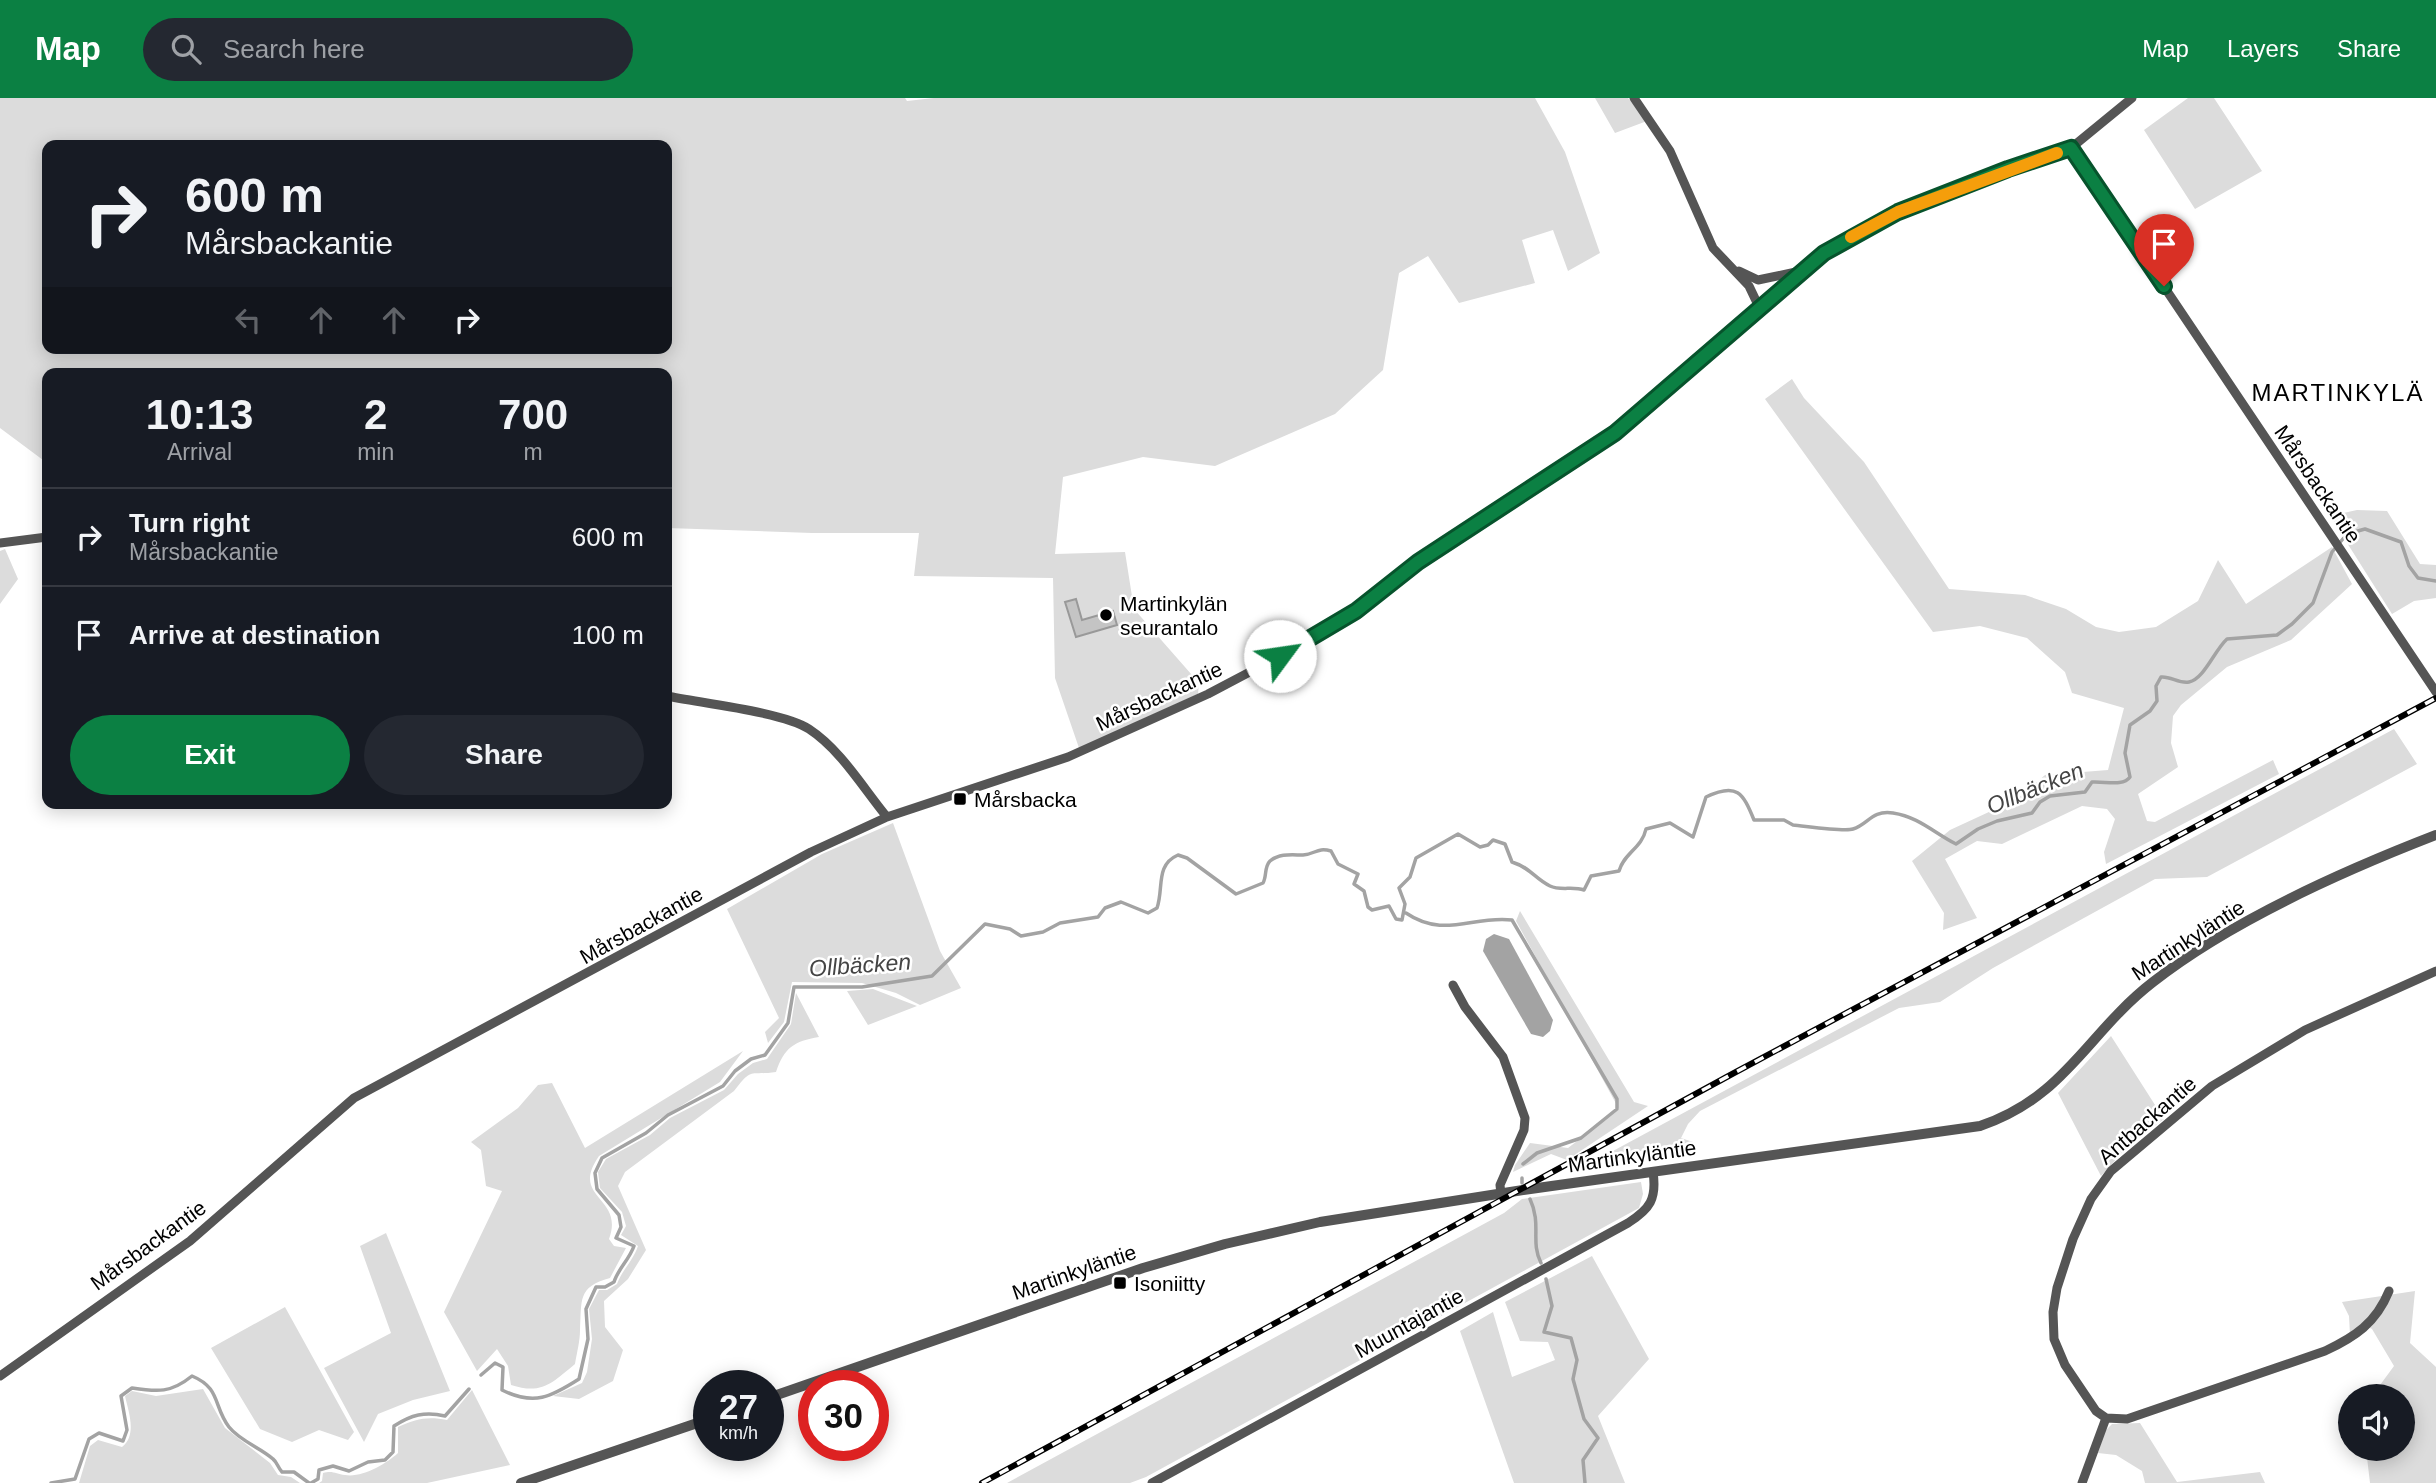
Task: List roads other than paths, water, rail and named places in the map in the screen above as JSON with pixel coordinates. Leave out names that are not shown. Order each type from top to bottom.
[{"type":"street","points":[[1634,98],[1670,150],[1713,248],[1749,286],[1759,307]]},
{"type":"street","points":[[2071,148],[2130,99]]},
{"type":"street","name":"Mårsbackantie","points":[[0,1376],[49,1338],[190,1241],[354,1098],[811,852],[887,817],[1068,757],[1208,694],[1280,656],[1356,611],[1418,562],[1615,433],[1801,270],[1848,239],[1898,212],[2008,169],[2071,148],[2436,692]]},
{"type":"street","points":[[1734,269],[1758,279],[1801,270]]},
{"type":"street","points":[[0,543],[42,538]]},
{"type":"street","points":[[672,697],[787,719],[806,727],[827,742],[887,817]]},
{"type":"street","name":"Martinkyläntie","points":[[784,1392],[1143,1268],[1225,1244],[1321,1222],[1653,1172],[1958,1131],[2007,1117],[2052,1087],[2129,1003],[2154,981],[2199,951],[2265,912],[2336,877],[2436,835]]},
{"type":"street","name":"Antbackantie","points":[[2106,1418],[2089,1401],[2065,1364],[2054,1339],[2053,1312],[2057,1288],[2073,1238],[2091,1199],[2111,1171],[2212,1086],[2305,1030],[2436,971]]},
{"type":"street","points":[[1453,985],[1465,1007],[1503,1057],[1525,1118],[1524,1130],[1508,1161],[1500,1185],[1501,1194]]},
{"type":"street","name":"Muuntajantie","points":[[1152,1483],[1170,1479],[1628,1223],[1651,1205],[1656,1187],[1653,1172]]},
{"type":"street","points":[[2082,1483],[2106,1418],[2127,1419],[2325,1351],[2350,1339],[2371,1323],[2389,1291]]},
{"type":"street","points":[[521,1483],[693,1424]]},
{"type":"waterway","name":"Ollbäcken","points":[[481,1375],[495,1363],[503,1367],[502,1390],[524,1398],[551,1395],[579,1379],[588,1339],[586,1309],[596,1287],[605,1287],[614,1282],[634,1246],[616,1238],[621,1227],[619,1215],[597,1189],[595,1173],[602,1158],[646,1133],[668,1115],[723,1086],[735,1071],[751,1059],[765,1055],[788,1023],[794,987],[862,987],[932,976],[985,924],[1010,929],[1021,936],[1043,932],[1060,923],[1098,917],[1105,908],[1121,902],[1148,913],[1157,908],[1166,865],[1178,855],[1187,858],[1236,894],[1263,883],[1267,866],[1274,858],[1331,851],[1338,864],[1358,874],[1354,884],[1364,891],[1368,907],[1372,910],[1389,906],[1396,919],[1402,920],[1405,904],[1399,888],[1410,877],[1416,858],[1458,834],[1480,847],[1493,840],[1505,844],[1512,862],[1524,867],[1550,886],[1584,890],[1591,876],[1619,871],[1641,841],[1646,829],[1670,823],[1693,837],[1706,797],[1725,790],[1738,793],[1742,797],[1754,820],[1784,820],[1793,825],[1848,830],[1858,827],[1875,815],[1893,813],[1919,822],[1956,844],[1978,829],[1997,821],[2032,813],[2040,802],[2050,796],[2085,792],[2092,782],[2118,783],[2127,780],[2130,777],[2125,753],[2130,725],[2150,711],[2157,701],[2156,686],[2161,677],[2182,682],[2194,680],[2227,639],[2277,635],[2292,624],[2313,603],[2332,552],[2347,534],[2365,529],[2401,542],[2409,566],[2418,578],[2436,581]]},
{"type":"waterway","points":[[1406,913],[1420,921],[1446,925],[1512,920],[1617,1099],[1617,1109],[1581,1138],[1537,1153],[1523,1164]]},
{"type":"waterway","points":[[1522,1178],[1522,1183]]},
{"type":"waterway","points":[[1530,1199],[1535,1217],[1536,1247],[1541,1263]]},
{"type":"waterway","points":[[1546,1279],[1552,1306],[1544,1332],[1571,1338],[1577,1360],[1573,1379],[1584,1419],[1598,1438],[1583,1460],[1585,1483]]},
{"type":"waterway","name":"Ollbäcken","points":[[51,1483],[75,1479],[89,1439],[99,1433],[123,1441],[127,1430],[121,1396],[132,1388],[171,1388],[192,1376],[208,1386],[224,1419],[234,1432],[273,1459],[282,1472],[294,1472],[309,1483]]},
{"type":"waterway","name":"Ollbäcken","points":[[311,1483],[318,1479],[319,1470],[333,1466],[349,1471],[368,1462],[385,1460],[393,1452],[394,1426],[418,1415],[445,1416],[469,1389]]},
{"type":"railway","points":[[982,1483],[1734,1073],[2436,698]]},
{"type":"place","name":"Martinkylän seurantalo","points":[[1106,615]]},
{"type":"place","name":"Mårsbacka","points":[[960,799]]},
{"type":"place","name":"Isoniitty","points":[[1120,1283]]},
{"type":"district","name":"MARTINKYLÄ","points":[[2338,392]]}]
